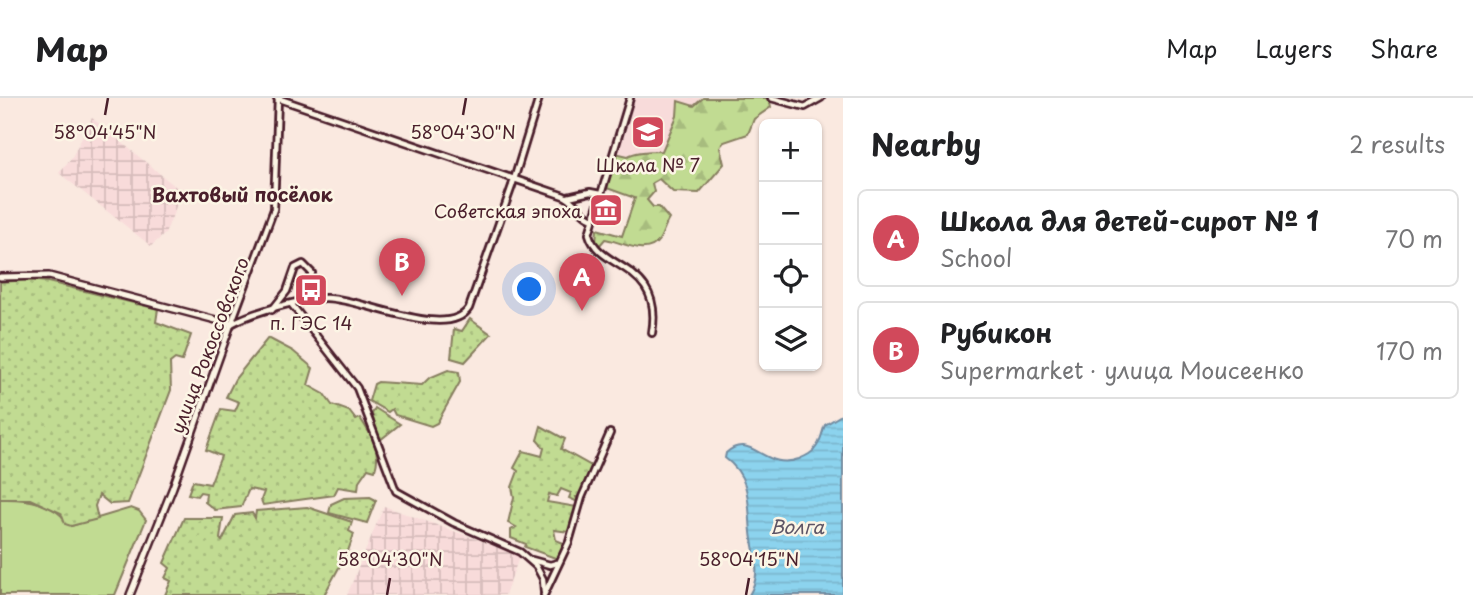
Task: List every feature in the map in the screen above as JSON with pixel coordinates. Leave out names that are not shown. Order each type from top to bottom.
[{"type":"street","points":[[277,98],[564,196],[593,219]]},
{"type":"street","name":"улица Рокоссовского","points":[[130,595],[173,487],[274,209],[277,98]]},
{"type":"street","points":[[0,277],[49,276],[231,324],[300,302],[336,298],[436,322],[457,320],[469,308],[538,98]]},
{"type":"street","points":[[630,98],[589,234],[592,246],[642,281],[655,317],[652,333]]},
{"type":"street","points":[[772,98],[802,107],[812,106],[821,98]]},
{"type":"street","points":[[564,196],[590,192],[600,194]]},
{"type":"street","points":[[578,208],[582,195]]},
{"type":"street","points":[[271,310],[287,292],[295,268],[303,264],[310,268],[312,276],[300,302]]},
{"type":"street","points":[[292,305],[357,388],[397,493],[530,559],[550,565],[558,562]]},
{"type":"street","points":[[544,593],[610,433]]},
{"type":"street","points":[[530,559],[541,574],[544,593]]},
{"type":"shaded area","name":"Школа № 7","points":[[634,98],[700,98],[660,171],[615,156]]},
{"type":"shaded area","points":[[92,118],[182,192],[165,234],[151,246],[59,173],[72,157]]},
{"type":"shaded area","points":[[384,506],[520,555],[505,595],[347,595]]},
{"type":"green space","points":[[703,98],[769,98],[771,107],[754,119],[748,134],[724,142],[720,147],[724,164],[699,193],[673,192],[659,179],[652,183],[654,192],[647,200],[653,207],[659,207],[669,219],[654,245],[641,248],[605,239],[600,245],[596,243],[597,229],[622,236],[635,198],[607,188],[615,153],[628,156],[640,152],[662,151],[677,116],[678,101],[694,106]]},
{"type":"green space","points":[[0,282],[48,282],[158,309],[156,322],[191,335],[182,361],[175,359],[170,363],[171,390],[128,503],[110,504],[99,495],[95,506],[98,519],[71,526],[65,524],[61,513],[30,499],[0,499]]},
{"type":"green space","points":[[470,319],[491,334],[465,362],[451,358],[454,329],[462,331]]},
{"type":"green space","points":[[268,338],[293,351],[313,368],[308,385],[324,394],[332,405],[349,411],[356,420],[360,418],[376,449],[375,470],[368,468],[359,481],[358,490],[338,487],[334,495],[263,505],[261,500],[264,492],[249,489],[241,507],[215,510],[205,502],[206,493],[200,492],[197,496],[188,494],[193,481],[210,484],[221,456],[206,450],[221,409],[235,411],[239,402],[226,397],[235,379]]},
{"type":"green space","points":[[448,370],[459,372],[460,382],[437,423],[431,426],[395,415],[392,409],[388,412],[369,401],[374,384],[378,382],[422,385],[429,378]]},
{"type":"green space","points":[[375,408],[400,424],[379,441],[372,414]]},
{"type":"green space","points":[[541,426],[565,439],[561,449],[593,467],[580,497],[576,497],[578,502],[569,498],[571,493],[561,489],[557,496],[549,494],[547,502],[577,507],[569,532],[554,530],[556,540],[566,544],[558,559],[525,547],[526,544],[511,538],[511,530],[516,527],[508,523],[514,497],[512,487],[518,471],[514,468],[523,451],[542,456],[544,448],[537,440]]},
{"type":"green space","points":[[370,497],[376,500],[367,523],[329,513],[331,504],[344,498]]},
{"type":"green space","points":[[0,499],[39,503],[56,512],[71,526],[131,508],[139,511],[146,520],[115,595],[0,595]]},
{"type":"green space","points":[[307,507],[352,522],[349,531],[354,534],[348,551],[324,595],[165,595],[171,581],[165,578],[170,568],[164,563],[184,518],[223,518],[222,541],[235,515],[252,513],[255,518],[256,511]]},
{"type":"water","name":"Волга","points":[[843,414],[843,595],[749,595],[756,579],[756,564],[747,491],[740,474],[725,458],[726,453],[735,447],[743,446],[776,460],[787,462],[799,459],[815,448],[825,425]]},
{"type":"place","name":"Школа № 7","points":[[648,132]]},
{"type":"place","name":"Советская эпоха","points":[[606,210]]},
{"type":"place","name":"п. ГЭС 14","points":[[311,290]]},
{"type":"place","name":"Рубикон","points":[[402,296]]},
{"type":"place","name":"Школа для детей-сирот № 1","points":[[582,311]]},
{"type":"district","name":"Вахтовый посёлок","points":[[242,194]]}]
